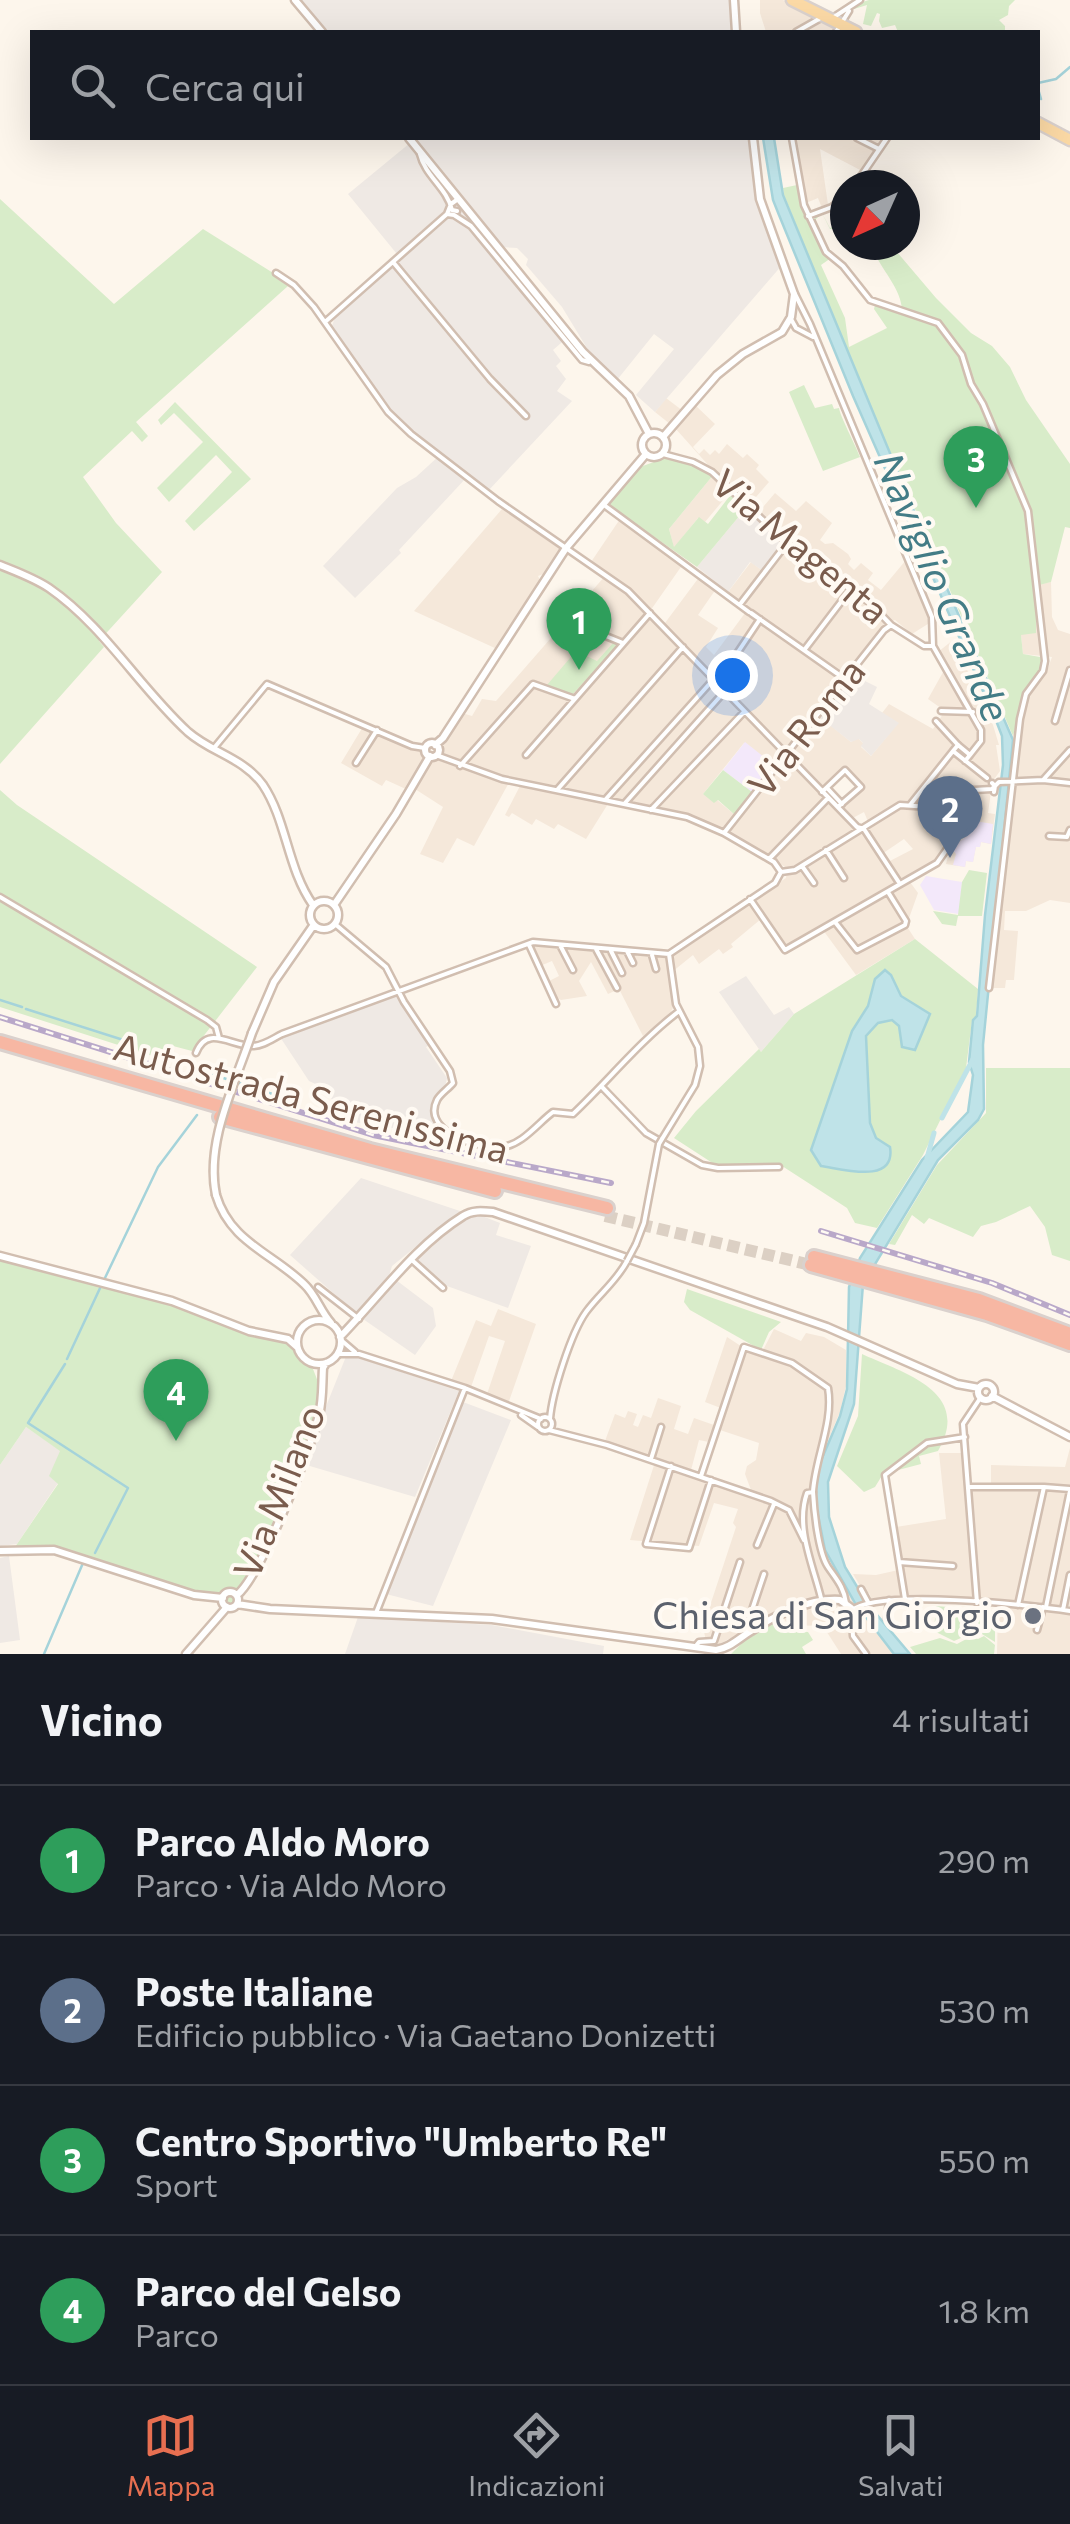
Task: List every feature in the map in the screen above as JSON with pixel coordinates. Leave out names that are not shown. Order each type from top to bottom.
[{"type":"highway","name":"Autostrada Serenissima","points":[[0,1046],[270,1132],[606,1212]]},
{"type":"highway","points":[[812,1261],[979,1300],[1070,1334]]},
{"type":"highway","points":[[886,1279],[1070,1344]]},
{"type":"main road","points":[[792,0],[842,25]]},
{"type":"main road","points":[[1040,125],[1070,140]]},
{"type":"street","points":[[295,0],[320,30]]},
{"type":"street","points":[[734,0],[736,30]]},
{"type":"street","points":[[806,30],[824,17],[840,15],[863,0]]},
{"type":"street","points":[[842,25],[853,6]]},
{"type":"street","points":[[842,25],[853,6]]},
{"type":"street","points":[[412,140],[471,226],[582,360],[591,361]]},
{"type":"street","points":[[752,140],[760,199],[794,294],[932,617],[933,646],[982,734],[965,762]]},
{"type":"street","points":[[792,140],[808,216],[826,252],[843,266],[870,300],[944,328],[959,349],[1028,511],[1045,661],[1024,700],[997,898],[990,988]]},
{"type":"street","points":[[861,140],[879,149]]},
{"type":"street","points":[[865,170],[886,140]]},
{"type":"street","points":[[420,150],[422,164],[452,210],[458,207]]},
{"type":"street","points":[[450,204],[458,207],[591,361],[629,396],[649,434]]},
{"type":"street","points":[[447,214],[450,204]]},
{"type":"street","points":[[324,322],[458,207]]},
{"type":"street","points":[[808,216],[830,208]]},
{"type":"street","points":[[393,262],[490,379],[526,416]]},
{"type":"street","points":[[276,273],[294,285],[388,412],[410,434],[614,580],[650,613],[785,755],[840,806],[900,884]]},
{"type":"street","points":[[782,332],[791,318],[794,294]]},
{"type":"street","points":[[791,318],[802,317],[810,324]]},
{"type":"street","points":[[791,318],[816,341]]},
{"type":"street","points":[[663,437],[728,365],[782,332],[801,330]]},
{"type":"street","points":[[649,434],[663,437]]},
{"type":"street","points":[[649,434],[642,443],[652,458],[667,448],[663,437]]},
{"type":"street","points":[[334,905],[396,814],[430,753],[429,744],[436,745],[443,738],[566,548],[646,454]]},
{"type":"street","name":"Via Magenta","points":[[663,454],[712,472],[786,543],[883,614],[892,625],[924,646],[933,646]]},
{"type":"street","points":[[603,504],[845,679]]},
{"type":"street","points":[[739,605],[786,543]]},
{"type":"street","points":[[0,565],[60,596],[178,722],[198,740],[247,768],[265,788],[296,878],[313,905]]},
{"type":"street","points":[[805,649],[850,590]]},
{"type":"street","points":[[526,755],[650,613]]},
{"type":"street","points":[[606,800],[716,681],[760,620]]},
{"type":"street","points":[[579,642],[598,622]]},
{"type":"street","name":"Via Roma","points":[[724,833],[887,626],[892,625]]},
{"type":"street","points":[[591,630],[624,644]]},
{"type":"street","points":[[557,790],[683,647]]},
{"type":"street","points":[[1054,721],[1070,670]]},
{"type":"street","points":[[214,748],[267,684],[460,766],[502,779],[688,817],[769,859],[782,872]]},
{"type":"street","points":[[460,766],[532,684],[575,699]]},
{"type":"street","points":[[625,804],[725,691]]},
{"type":"street","points":[[1061,698],[1070,700]]},
{"type":"street","points":[[941,711],[973,712]]},
{"type":"street","points":[[651,810],[744,712]]},
{"type":"street","points":[[936,722],[970,755]]},
{"type":"street","points":[[356,764],[377,730]]},
{"type":"street","points":[[910,805],[958,744]]},
{"type":"street","points":[[1043,780],[1070,750]]},
{"type":"street","points":[[953,751],[994,785]]},
{"type":"street","points":[[824,790],[845,770],[862,786],[840,806]]},
{"type":"street","points":[[196,1052],[203,1040],[220,1038],[254,1046],[266,1043],[531,943],[669,954],[775,883],[782,872],[802,866],[900,805],[936,805],[974,790],[1012,782],[1070,783]]},
{"type":"street","points":[[824,790],[840,806]]},
{"type":"street","points":[[769,859],[828,798]]},
{"type":"street","points":[[750,899],[784,950],[938,862],[954,839],[936,805]]},
{"type":"street","points":[[1049,836],[1067,837],[1070,830]]},
{"type":"street","points":[[826,850],[844,878]]},
{"type":"street","points":[[802,866],[814,884]]},
{"type":"street","points":[[835,922],[857,950],[905,925],[888,892]]},
{"type":"street","points":[[0,896],[207,1020],[216,1027],[220,1038]]},
{"type":"street","points":[[326,901],[334,905],[338,912],[335,924],[322,930],[313,926],[309,913],[313,905],[326,901]]},
{"type":"street","points":[[335,924],[386,967],[452,1076],[453,1083],[437,1100],[435,1108],[444,1130],[452,1137],[504,1147],[553,1112],[573,1114],[644,1038],[678,1012]]},
{"type":"street","points":[[313,926],[274,982],[252,1033],[214,1151],[212,1172],[224,1217],[243,1240],[310,1289],[340,1339],[359,1354]]},
{"type":"street","points":[[531,943],[556,1004]]},
{"type":"street","points":[[560,945],[573,970]]},
{"type":"street","points":[[596,948],[617,988]]},
{"type":"street","points":[[610,949],[622,973]]},
{"type":"street","points":[[627,951],[633,963]]},
{"type":"street","points":[[652,953],[656,970]]},
{"type":"street","points":[[539,1427],[548,1422],[578,1325],[616,1280],[636,1244],[648,1208],[660,1141],[695,1085],[700,1066],[695,1038],[678,1012],[669,954]]},
{"type":"street","points":[[602,1087],[646,1133],[702,1166],[779,1167]]},
{"type":"street","points":[[338,1354],[340,1339],[412,1260],[463,1216],[479,1210],[843,1334],[980,1393],[987,1400],[992,1396]]},
{"type":"street","points":[[0,1256],[172,1301],[249,1330],[288,1339],[305,1359],[326,1363],[338,1354],[359,1354],[465,1388],[578,1436],[790,1510],[807,1544]]},
{"type":"street","points":[[412,1260],[443,1288]]},
{"type":"street","points":[[318,1287],[358,1319]]},
{"type":"street","points":[[272,1334],[301,1329],[310,1322],[316,1312],[314,1298]]},
{"type":"street","points":[[310,1322],[352,1326]]},
{"type":"street","points":[[298,1347],[301,1329]]},
{"type":"street","points":[[701,1476],[744,1348],[792,1363],[828,1388],[826,1430],[815,1467],[813,1492],[828,1568],[844,1590],[851,1606],[853,1636],[866,1654]]},
{"type":"street","name":"Via Milano","points":[[305,1359],[317,1372],[322,1388]]},
{"type":"street","name":"Via Milano","points":[[237,1600],[258,1568],[319,1416],[326,1363]]},
{"type":"street","points":[[977,1604],[964,1419],[985,1384],[991,1386],[992,1396]]},
{"type":"street","points":[[376,1612],[465,1388]]},
{"type":"street","points":[[992,1396],[1070,1437]]},
{"type":"street","points":[[513,1410],[539,1427]]},
{"type":"street","points":[[539,1427],[548,1422]]},
{"type":"street","points":[[651,1459],[662,1427]]},
{"type":"street","points":[[905,1599],[885,1475],[927,1443],[964,1434]]},
{"type":"street","points":[[672,1466],[646,1544],[689,1548],[711,1480]]},
{"type":"street","points":[[969,1487],[1070,1490],[1037,1630]]},
{"type":"street","points":[[1018,1605],[1044,1487]]},
{"type":"street","points":[[813,1492],[807,1494],[803,1508],[807,1544],[822,1601]]},
{"type":"street","points":[[757,1545],[774,1504]]},
{"type":"street","points":[[0,1551],[31,1548],[66,1552],[205,1598],[225,1603],[237,1600]]},
{"type":"street","points":[[695,1647],[699,1642],[714,1642],[740,1562]]},
{"type":"street","points":[[899,1562],[953,1566]]},
{"type":"street","points":[[744,1636],[764,1574]]},
{"type":"street","points":[[1063,1610],[1070,1575]]},
{"type":"street","points":[[861,1589],[867,1602],[879,1610]]},
{"type":"street","points":[[186,1654],[214,1622],[227,1592],[258,1609],[492,1619],[726,1651],[780,1615],[822,1601],[840,1600],[851,1606],[905,1599],[1070,1611]]},
{"type":"street","points":[[205,1598],[216,1607],[214,1622]]},
{"type":"street","points":[[887,1619],[889,1600]]},
{"type":"shaded area","points":[[300,0],[732,0],[733,30],[325,30]]},
{"type":"shaded area","points":[[760,0],[783,0],[844,30],[765,30]]},
{"type":"shaded area","points":[[414,140],[751,140],[759,201],[783,264],[655,412],[636,395],[674,349],[654,334],[617,380],[593,358],[562,307],[526,265],[528,259],[517,248],[501,247]]},
{"type":"shaded area","points":[[795,140],[883,140],[863,170],[820,149],[828,205],[822,208],[818,198],[806,203]]},
{"type":"shaded area","points":[[410,143],[568,337],[553,350],[561,361],[556,366],[566,379],[557,391],[572,401],[488,491],[467,477],[399,550],[401,553],[355,598],[323,566],[397,488],[440,455],[393,415],[331,328],[335,318],[401,259],[348,194]]},
{"type":"shaded area","points":[[666,398],[687,414],[695,405],[715,424],[693,447],[699,454],[704,449],[710,455],[715,450],[719,454],[727,444],[759,465],[756,469],[769,482],[750,504],[758,513],[775,493],[796,511],[806,501],[832,523],[820,540],[833,543],[848,554],[848,564],[854,570],[861,563],[873,573],[868,580],[881,590],[906,560],[931,622],[912,634],[895,620],[888,623],[774,765],[744,743],[703,794],[735,815],[724,831],[694,815],[611,799],[586,839],[558,824],[554,829],[536,819],[532,825],[512,813],[509,817],[505,815],[522,782],[511,779],[474,846],[457,838],[443,863],[420,854],[443,807],[415,789],[408,790],[386,780],[382,786],[341,763],[364,725],[422,751],[430,762],[442,755],[442,743],[462,713],[472,716],[482,699],[496,701],[605,576],[591,562],[620,519],[683,564],[648,614],[662,627],[700,576],[716,589],[698,615],[718,628],[706,647],[714,655],[748,609],[728,592],[751,562],[763,571],[785,541],[655,412]]},
{"type":"shaded area","points":[[714,474],[730,492],[705,522],[698,518],[674,548],[669,529]]},
{"type":"shaded area","points":[[746,508],[783,544],[763,571],[750,562],[728,592],[697,567]]},
{"type":"shaded area","points":[[502,509],[560,549],[546,573],[538,576],[541,582],[497,649],[414,611]]},
{"type":"shaded area","points":[[1051,582],[1052,617],[1058,630],[1070,634],[1070,903],[1050,900],[1026,911],[1005,911],[1004,930],[1018,931],[1014,980],[1006,980],[1005,988],[991,988],[1014,809],[1020,725],[1029,692],[1046,674],[1052,657],[1023,654],[1021,635],[1042,619],[1039,584]]},
{"type":"shaded area","points":[[953,640],[999,745],[1000,771],[988,788],[988,813],[995,814],[991,844],[981,842],[980,847],[976,846],[973,862],[966,861],[965,867],[946,864],[951,846],[958,839],[964,840],[953,835],[936,860],[900,881],[888,862],[913,849],[904,839],[882,854],[865,827],[869,824],[864,812],[851,819],[840,807],[863,788],[845,768],[823,789],[788,754],[819,716],[851,742],[858,738],[871,756],[898,723],[882,713],[889,704],[933,729],[945,711],[928,699],[947,665],[938,652]]},
{"type":"shaded area","points":[[861,679],[877,687],[869,704],[899,723],[871,756],[859,739],[851,742],[819,717],[844,685],[854,691]]},
{"type":"shaded area","points":[[745,742],[774,765],[752,792],[723,770]]},
{"type":"shaded area","points":[[786,759],[862,831],[900,887],[910,882],[918,893],[908,921],[904,922],[915,939],[856,975],[820,926],[782,949],[761,919],[731,944],[733,947],[723,954],[719,949],[699,964],[693,955],[672,972],[671,958],[667,956],[673,1008],[668,1017],[643,1036],[619,989],[608,994],[591,962],[579,981],[587,996],[561,1000],[555,997],[547,982],[559,976],[552,961],[540,966],[532,944],[671,955],[786,878],[787,868],[728,833]]},
{"type":"shaded area","points":[[969,820],[993,824],[991,844],[981,842],[973,862],[966,861],[965,867],[953,865],[956,854],[951,848],[967,836]]},
{"type":"shaded area","points":[[926,876],[962,882],[959,914],[934,910],[920,885]]},
{"type":"shaded area","points":[[746,976],[774,1015],[789,1007],[794,1014],[761,1052],[719,992]]},
{"type":"shaded area","points":[[397,995],[447,1078],[445,1087],[432,1100],[442,1134],[427,1138],[412,1131],[347,1121],[324,1088],[309,1081],[281,1036]]},
{"type":"shaded area","points":[[361,1178],[460,1211],[392,1266],[389,1276],[357,1314],[290,1255]]},
{"type":"shaded area","points":[[472,1212],[500,1223],[496,1235],[531,1246],[508,1308],[447,1286],[417,1260]]},
{"type":"shaded area","points":[[396,1280],[433,1308],[436,1326],[415,1355],[363,1319]]},
{"type":"shaded area","points":[[498,1309],[536,1324],[508,1404],[487,1394],[505,1341],[489,1336],[471,1387],[451,1381],[476,1320],[491,1326]]},
{"type":"shaded area","points":[[774,1329],[801,1341],[806,1333],[824,1337],[846,1350],[846,1386],[840,1412],[817,1467],[815,1506],[829,1561],[894,1654],[841,1654],[823,1626],[788,1625],[775,1614],[716,1646],[706,1641],[703,1627],[736,1527],[733,1523],[738,1509],[714,1503],[699,1546],[630,1540],[656,1459],[605,1441],[615,1414],[625,1418],[628,1411],[637,1414],[633,1425],[638,1427],[643,1415],[651,1418],[658,1398],[681,1406],[674,1429],[688,1434],[694,1418],[714,1425],[709,1442],[699,1440],[690,1474],[746,1495],[751,1490],[745,1474],[747,1466],[756,1460],[759,1443],[720,1430],[726,1410],[705,1402],[727,1337],[761,1354]]},
{"type":"shaded area","points":[[347,1354],[459,1391],[415,1497],[303,1464]]},
{"type":"shaded area","points":[[463,1402],[511,1420],[433,1606],[386,1594]]},
{"type":"shaded area","points":[[26,1427],[61,1451],[58,1483],[17,1544],[0,1546],[0,1465]]},
{"type":"shaded area","points":[[1070,1448],[1070,1654],[997,1654],[998,1605],[872,1600],[869,1593],[865,1594],[853,1574],[876,1575],[903,1569],[896,1527],[946,1519],[939,1453],[966,1453],[969,1486],[991,1485],[991,1465],[1065,1467]]},
{"type":"shaded area","points":[[9,1556],[20,1640],[0,1643],[0,1558]]},
{"type":"shaded area","points":[[358,1617],[492,1625],[604,1646],[603,1654],[345,1654]]},
{"type":"green space","points":[[1015,0],[1008,15],[999,20],[1005,30],[897,30],[895,25],[882,28],[877,13],[871,26],[863,24],[867,5],[854,9],[859,3]]},
{"type":"green space","points":[[797,185],[809,222],[822,213],[813,222],[830,259],[821,265],[845,318],[849,347],[887,328],[875,305],[833,260],[870,298],[902,310],[898,293],[878,260],[904,260],[936,298],[971,333],[992,346],[1010,367],[1026,400],[1070,464],[1070,528],[1065,527],[1051,582],[1039,585],[1042,620],[1036,621],[1036,633],[1021,635],[1023,654],[1043,661],[1026,691],[1013,736],[860,382],[783,188]]},
{"type":"green space","points":[[0,199],[114,304],[203,229],[288,286],[136,422],[148,436],[142,442],[132,431],[83,477],[116,523],[162,572],[99,641],[104,647],[0,764]]},
{"type":"green space","points":[[804,385],[815,408],[832,404],[834,409],[839,408],[860,457],[823,471],[789,392]]},
{"type":"green space","points":[[175,402],[251,479],[194,531],[185,521],[232,472],[216,455],[169,502],[157,488],[203,442],[174,413],[161,425],[158,420]]},
{"type":"green space","points":[[665,458],[684,461],[714,474],[669,529],[674,547],[699,517],[708,524],[732,493],[746,508],[697,567],[609,505],[640,467]]},
{"type":"green space","points":[[614,642],[619,644],[572,695],[547,685],[576,651],[597,661]]},
{"type":"green space","points":[[723,770],[752,792],[735,815],[718,800],[714,803],[703,794]]},
{"type":"green space","points":[[0,790],[257,967],[192,1051],[173,1046],[168,1061],[0,1007]]},
{"type":"green space","points":[[969,870],[987,873],[982,916],[958,916],[956,926],[942,924],[933,911],[958,915],[962,882]]},
{"type":"green space","points":[[915,939],[978,989],[976,1016],[966,1068],[923,1155],[877,1228],[855,1223],[847,1208],[779,1164],[714,1164],[674,1138],[794,1014]]},
{"type":"green space","points":[[986,1068],[1070,1068],[1070,1261],[1052,1255],[1045,1227],[1030,1206],[981,1226],[973,1237],[929,1218],[924,1224],[912,1215],[895,1245],[889,1244],[937,1165],[986,1113]]},
{"type":"green space","points":[[0,1258],[185,1308],[247,1334],[288,1342],[313,1369],[320,1387],[312,1430],[238,1607],[64,1550],[15,1547],[58,1484],[49,1476],[60,1451],[26,1427],[0,1465]]},
{"type":"green space","points":[[687,1289],[781,1322],[769,1332],[761,1350],[690,1310],[684,1302]]},
{"type":"green space","points":[[862,1354],[928,1387],[947,1413],[938,1451],[919,1456],[921,1464],[883,1474],[875,1487],[864,1492],[837,1466],[858,1416]]},
{"type":"green space","points":[[936,1606],[995,1611],[995,1642],[977,1631],[954,1641],[934,1631]]},
{"type":"green space","points":[[776,1622],[782,1631],[808,1632],[813,1640],[802,1647],[806,1654],[731,1654],[744,1641]]},
{"type":"green space","points":[[972,1636],[984,1636],[995,1645],[994,1654],[916,1654],[910,1647],[940,1638],[957,1644]]},
{"type":"water","points":[[763,140],[774,140],[783,195],[1013,740],[983,1045],[984,1109],[938,1160],[863,1284],[854,1404],[828,1482],[829,1517],[845,1567],[867,1603],[910,1654],[894,1654],[855,1603],[825,1550],[814,1495],[817,1470],[847,1389],[849,1287],[860,1258],[922,1160],[968,1112],[973,1020],[977,1016],[1003,765],[1002,736],[853,396],[773,200]]},
{"type":"water","points":[[885,970],[901,996],[930,1014],[915,1050],[902,1047],[899,1026],[892,1020],[878,1023],[866,1036],[870,1123],[876,1138],[890,1147],[890,1159],[877,1171],[821,1166],[811,1150],[852,1031],[868,1006],[875,979]]},
{"type":"waterway","points":[[1040,83],[1056,79],[1070,67]]},
{"type":"waterway","points":[[0,1000],[22,1007]]},
{"type":"waterway","points":[[26,1009],[136,1044]]},
{"type":"waterway","name":"Naviglio Grande","points":[[942,1118],[973,1059]]},
{"type":"waterway","points":[[211,1074],[285,1098]]},
{"type":"waterway","points":[[104,1280],[158,1167],[197,1115]]},
{"type":"waterway","name":"Naviglio Grande","points":[[927,1158],[934,1133]]},
{"type":"waterway","points":[[67,1359],[101,1286]]},
{"type":"waterway","points":[[65,1364],[28,1423],[128,1488],[95,1553]]},
{"type":"waterway","points":[[44,1654],[83,1563]]},
{"type":"tunnel","points":[[605,1216],[811,1265]]},
{"type":"railway","points":[[0,1017],[373,1135],[611,1183]]},
{"type":"railway","points":[[821,1231],[992,1283],[1070,1315]]},
{"type":"place","name":"Centro Sportivo \"Umberto Re\"","points":[[976,508]]},
{"type":"place","name":"Parco Aldo Moro","points":[[579,670]]},
{"type":"place","name":"Poste Italiane","points":[[950,858]]},
{"type":"place","name":"Parco del Gelso","points":[[176,1441]]},
{"type":"place","name":"Chiesa di San Giorgio","points":[[1033,1616]]}]
